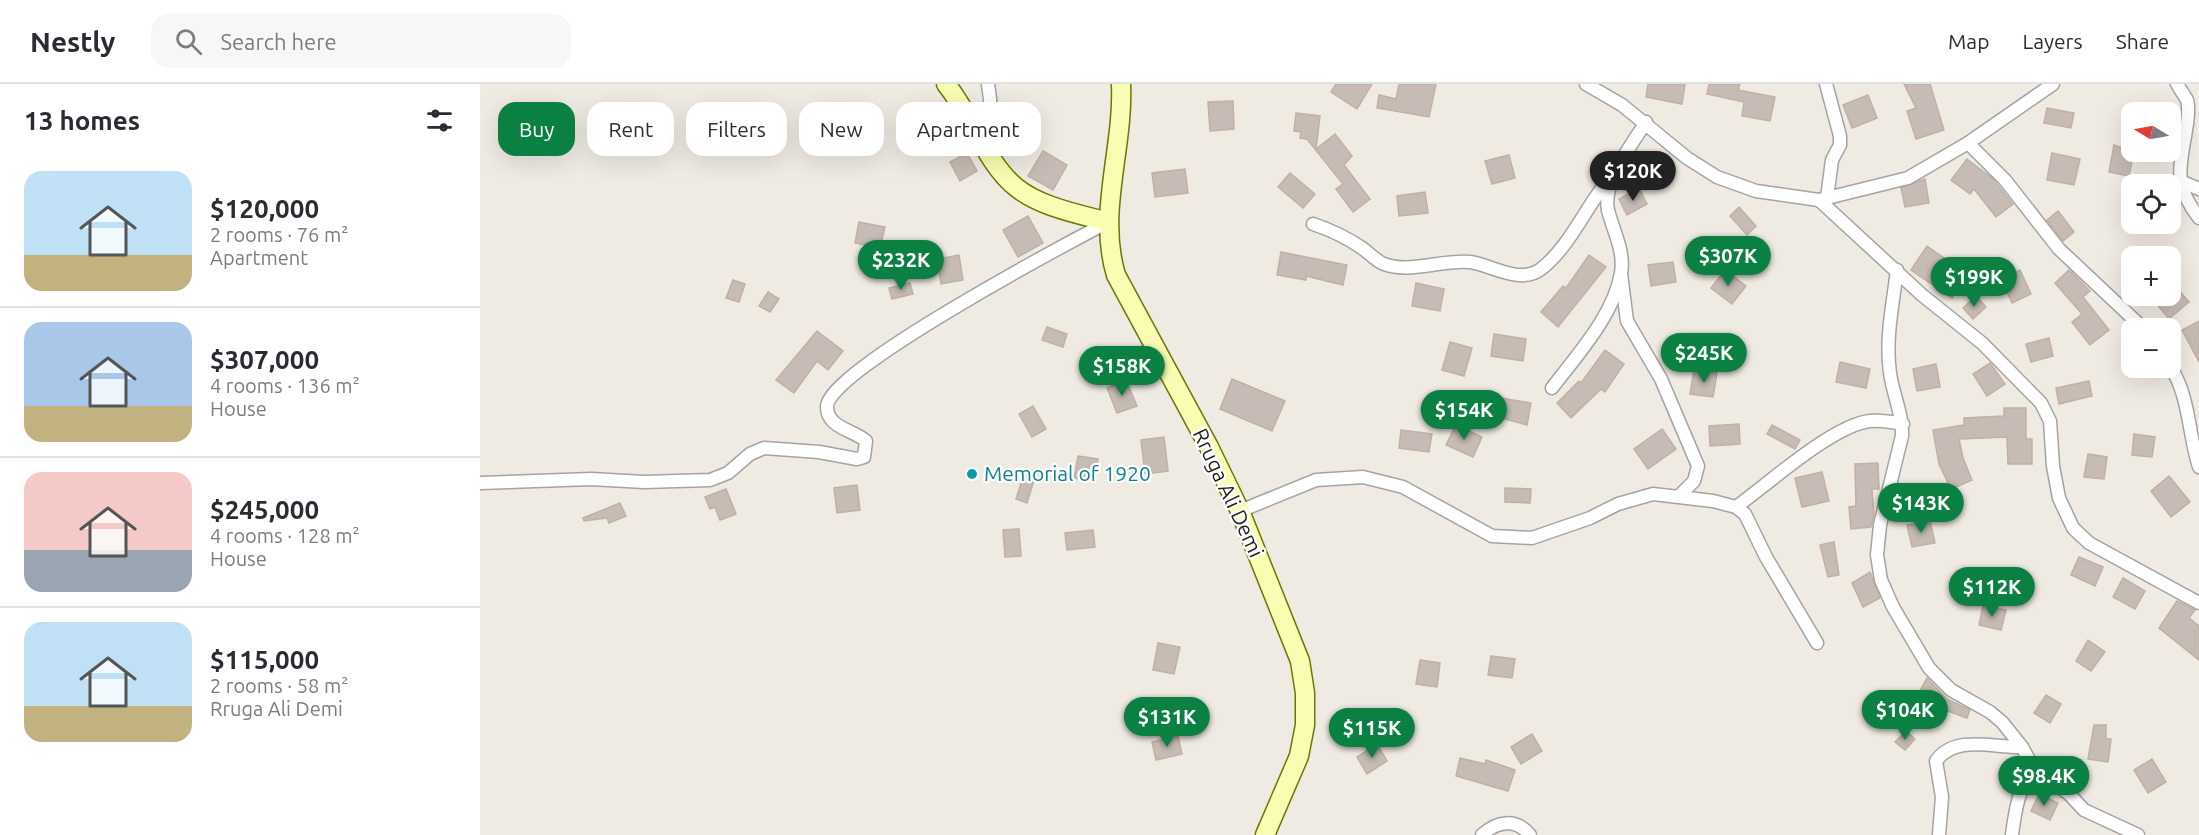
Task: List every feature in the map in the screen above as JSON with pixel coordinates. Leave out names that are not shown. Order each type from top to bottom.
[{"type":"main road","points":[[946,84],[958,102]]},
{"type":"main road","name":"Rruga Ali Demi","points":[[1121,84],[1120,125],[1108,222],[1111,258],[1116,275],[1209,447],[1240,511],[1300,661],[1305,693],[1305,725],[1299,756],[1265,835]]},
{"type":"main road","points":[[992,156],[1018,189],[1057,206],[1108,222]]},
{"type":"street","points":[[988,84],[990,102]]},
{"type":"street","points":[[1586,84],[1646,122],[1687,158],[1717,177],[1756,191],[1823,199],[1908,178],[1968,143],[2049,86]]},
{"type":"street","points":[[2177,84],[2187,102],[2188,117],[2179,164],[2180,174]]},
{"type":"street","points":[[1823,199],[1832,160],[1840,145],[1829,85]]},
{"type":"street","points":[[1313,224],[1333,230],[1382,263],[1394,267],[1472,262],[1513,274],[1528,274],[1540,270],[1553,257],[1601,187],[1616,171],[1646,122]]},
{"type":"street","points":[[1968,143],[2005,180],[2059,249],[2133,318]]},
{"type":"street","points":[[1616,171],[1608,208],[1616,233],[1627,321],[1662,379],[1698,466],[1694,481],[1680,495]]},
{"type":"street","points":[[2181,181],[2199,189]]},
{"type":"street","points":[[2181,184],[2186,201],[2199,218]]},
{"type":"street","points":[[1823,199],[1922,295],[1982,343],[2041,403],[2050,421],[2053,466],[2059,498],[2073,528],[2090,543],[2199,603]]},
{"type":"street","points":[[480,483],[591,479],[700,481],[728,473],[750,454],[764,448],[819,452],[857,459],[864,457],[867,452],[866,441],[836,424],[828,414],[829,396],[839,386],[902,340],[959,305],[1108,222]]},
{"type":"street","points":[[1897,270],[1891,312],[1889,363],[1903,424],[1880,525],[1877,555],[1881,580],[1893,608],[1929,668],[1951,690],[1990,712],[2022,747],[2033,767],[2069,794],[2084,810],[2138,835]]},
{"type":"street","points":[[1552,388],[1605,312],[1621,272]]},
{"type":"street","points":[[2176,378],[2186,398],[2193,447],[2199,467]]},
{"type":"street","points":[[1736,507],[1821,444],[1852,426],[1869,421],[1903,424]]},
{"type":"street","points":[[1240,511],[1316,480],[1363,477],[1403,487],[1492,536],[1532,537],[1590,518],[1635,498],[1653,494],[1680,495],[1736,507],[1745,514],[1766,557],[1817,643]]},
{"type":"street","points":[[1939,835],[1942,797],[1936,760],[1943,750],[1956,745],[1973,744],[2022,747]]},
{"type":"street","points":[[2012,835],[2020,791],[2033,767]]},
{"type":"street","points":[[1482,835],[1499,824],[1509,822],[1519,824],[1530,835]]},
{"type":"building","points":[[1336,84],[1372,84],[1357,109],[1331,92]]},
{"type":"building","points":[[1399,84],[1436,84],[1429,117],[1377,108],[1379,95],[1396,99]]},
{"type":"building","points":[[1648,84],[1685,84],[1682,104],[1646,97]]},
{"type":"building","points":[[1709,84],[1740,84],[1738,90],[1775,97],[1770,121],[1742,116],[1744,102],[1707,94]]},
{"type":"building","points":[[1904,84],[1930,84],[1944,130],[1916,139],[1907,111],[1916,108]]},
{"type":"building","points":[[1868,95],[1877,118],[1852,128],[1843,105]]},
{"type":"building","points":[[1233,101],[1234,129],[1210,131],[1208,102]]},
{"type":"building","points":[[2047,108],[2074,113],[2071,128],[2044,123]]},
{"type":"building","points":[[1296,113],[1320,116],[1316,149],[1335,134],[1352,156],[1344,165],[1370,199],[1353,212],[1336,189],[1343,184],[1307,139],[1300,138],[1301,132],[1294,131]]},
{"type":"building","points":[[2114,145],[2121,147],[2121,162],[2132,162],[2129,174],[2109,172]]},
{"type":"building","points":[[1043,151],[1067,165],[1053,190],[1028,176]]},
{"type":"building","points":[[2052,153],[2080,159],[2074,185],[2047,180]]},
{"type":"building","points":[[1509,155],[1515,178],[1492,184],[1485,161]]},
{"type":"building","points":[[961,156],[969,156],[977,171],[960,181],[950,162]]},
{"type":"building","points":[[1967,159],[1992,178],[2013,204],[1996,217],[1974,189],[1970,194],[1951,180]]},
{"type":"building","points":[[1185,169],[1188,193],[1155,197],[1152,173]]},
{"type":"building","points":[[1290,173],[1315,194],[1303,208],[1278,187]]},
{"type":"building","points":[[1925,179],[1929,203],[1905,207],[1901,188]]},
{"type":"building","points":[[1639,188],[1647,204],[1627,215],[1619,199]]},
{"type":"building","points":[[1425,192],[1428,213],[1399,216],[1397,196]]},
{"type":"building","points":[[1739,207],[1756,226],[1747,235],[1730,216]]},
{"type":"building","points":[[2058,211],[2074,232],[2063,241],[2047,220]]},
{"type":"building","points":[[1028,216],[1043,243],[1018,257],[1003,230]]},
{"type":"building","points":[[859,222],[885,227],[880,248],[855,243]]},
{"type":"building","points":[[1927,246],[1968,275],[1952,298],[1911,270]]},
{"type":"building","points":[[1281,252],[1347,265],[1343,285],[1306,276],[1306,280],[1277,275]]},
{"type":"building","points":[[959,255],[963,280],[941,284],[937,259]]},
{"type":"building","points":[[1589,255],[1606,267],[1558,327],[1541,312],[1563,286],[1566,288]]},
{"type":"building","points":[[1673,262],[1676,282],[1651,286],[1648,265]]},
{"type":"building","points":[[1725,270],[1746,286],[1732,304],[1711,288]]},
{"type":"building","points":[[2020,270],[2031,294],[2012,303],[2001,279]]},
{"type":"building","points":[[2069,270],[2090,291],[2083,297],[2109,330],[2090,345],[2072,322],[2082,314],[2055,283]]},
{"type":"building","points":[[733,280],[745,284],[739,302],[726,298]]},
{"type":"building","points":[[910,283],[913,294],[892,299],[889,288]]},
{"type":"building","points":[[1416,283],[1444,289],[1440,311],[1412,306]]},
{"type":"building","points":[[768,292],[779,299],[770,312],[759,306]]},
{"type":"building","points":[[2181,293],[2189,302],[2168,318],[2158,306],[2181,306]]},
{"type":"building","points":[[1976,296],[1986,307],[1973,319],[1963,308]]},
{"type":"building","points":[[2199,321],[2199,362],[2182,330]]},
{"type":"building","points":[[1047,327],[1067,334],[1063,347],[1042,340]]},
{"type":"building","points":[[817,331],[843,351],[828,370],[817,361],[794,393],[776,380]]},
{"type":"building","points":[[1494,334],[1526,339],[1523,361],[1491,356]]},
{"type":"building","points":[[2049,338],[2053,356],[2031,362],[2026,344]]},
{"type":"building","points":[[1450,342],[1472,348],[1464,376],[1442,370]]},
{"type":"building","points":[[1605,350],[1624,364],[1605,392],[1601,389],[1571,418],[1557,403],[1579,381],[1581,383]]},
{"type":"building","points":[[1840,362],[1870,369],[1866,388],[1836,382]]},
{"type":"building","points":[[1990,363],[2005,384],[1987,396],[1973,374]]},
{"type":"building","points":[[1936,364],[1940,387],[1917,391],[1913,369]]},
{"type":"building","points":[[1694,370],[1717,373],[1713,397],[1690,394]]},
{"type":"building","points":[[1232,379],[1285,401],[1272,431],[1220,409]]},
{"type":"building","points":[[1126,380],[1137,406],[1117,413],[1107,388]]},
{"type":"building","points":[[2089,381],[2092,396],[2059,404],[2056,388]]},
{"type":"building","points":[[1501,398],[1531,403],[1527,425],[1498,417]]},
{"type":"building","points":[[1033,406],[1046,429],[1032,437],[1019,414]]},
{"type":"building","points":[[2004,408],[2026,408],[2026,439],[2032,439],[2032,464],[2008,464],[2007,437],[1959,439],[1963,458],[1972,480],[1951,489],[1939,464],[1933,430],[1964,425],[1964,418],[2004,416]]},
{"type":"building","points":[[1739,424],[1740,444],[1710,446],[1709,426]]},
{"type":"building","points":[[1456,425],[1482,437],[1473,457],[1446,445]]},
{"type":"building","points":[[1772,425],[1800,440],[1795,449],[1767,434]]},
{"type":"building","points":[[1662,429],[1676,449],[1648,469],[1634,449]]},
{"type":"building","points":[[1401,430],[1432,434],[1429,452],[1399,448]]},
{"type":"building","points":[[2134,434],[2155,437],[2152,457],[2132,455]]},
{"type":"building","points":[[1164,437],[1168,471],[1145,474],[1141,440]]},
{"type":"building","points":[[2088,454],[2107,457],[2104,479],[2084,477]]},
{"type":"building","points":[[1078,456],[1098,459],[1094,481],[1074,478]]},
{"type":"building","points":[[1878,463],[1879,489],[1872,489],[1874,515],[1871,527],[1851,529],[1849,507],[1856,506],[1855,464]]},
{"type":"building","points":[[1822,472],[1829,501],[1802,507],[1795,478]]},
{"type":"building","points":[[1024,474],[1035,477],[1027,503],[1016,499]]},
{"type":"building","points":[[2169,476],[2190,502],[2171,517],[2151,491]]},
{"type":"building","points":[[857,485],[860,510],[837,513],[834,488]]},
{"type":"building","points":[[1505,488],[1531,489],[1530,503],[1505,502]]},
{"type":"building","points":[[726,489],[736,514],[720,520],[715,507],[710,509],[705,497]]},
{"type":"building","points":[[620,503],[626,516],[609,523],[607,518],[584,521],[583,518]]},
{"type":"building","points":[[1930,521],[1935,543],[1912,547],[1907,525]]},
{"type":"building","points":[[1019,529],[1021,556],[1005,557],[1003,530]]},
{"type":"building","points":[[1093,530],[1095,547],[1067,550],[1065,533]]},
{"type":"building","points":[[1834,542],[1839,575],[1828,577],[1820,545]]},
{"type":"building","points":[[2079,557],[2103,567],[2095,586],[2071,575]]},
{"type":"building","points":[[1870,572],[1880,598],[1863,607],[1852,583]]},
{"type":"building","points":[[2123,578],[2145,591],[2135,609],[2113,597]]},
{"type":"building","points":[[2177,601],[2195,610],[2189,618],[2199,626],[2199,660],[2159,628]]},
{"type":"building","points":[[1983,606],[2006,610],[2001,630],[1979,625]]},
{"type":"building","points":[[2088,640],[2105,652],[2091,671],[2076,661]]},
{"type":"building","points":[[1158,643],[1180,647],[1174,674],[1153,670]]},
{"type":"building","points":[[1491,656],[1515,659],[1512,678],[1488,675]]},
{"type":"building","points":[[1420,660],[1440,663],[1437,687],[1416,684]]},
{"type":"building","points":[[1927,678],[1947,699],[1970,710],[1967,718],[1942,709],[1941,711],[1916,698]]},
{"type":"building","points":[[2046,695],[2061,704],[2050,723],[2034,713]]},
{"type":"building","points":[[2094,725],[2106,725],[2106,739],[2111,739],[2108,762],[2088,759]]},
{"type":"building","points":[[1906,731],[1915,739],[1905,750],[1895,742]]},
{"type":"building","points":[[1532,734],[1542,751],[1521,764],[1511,747]]},
{"type":"building","points":[[1178,736],[1182,754],[1156,760],[1152,742]]},
{"type":"building","points":[[1377,744],[1387,761],[1367,774],[1357,757]]},
{"type":"building","points":[[1460,758],[1485,764],[1486,760],[1515,770],[1508,791],[1456,776]]},
{"type":"building","points":[[2152,759],[2166,782],[2148,793],[2134,770]]},
{"type":"building","points":[[2039,794],[2058,803],[2050,820],[2031,811]]},
{"type":"place","name":"Memorial of 1920","points":[[972,474]]}]
